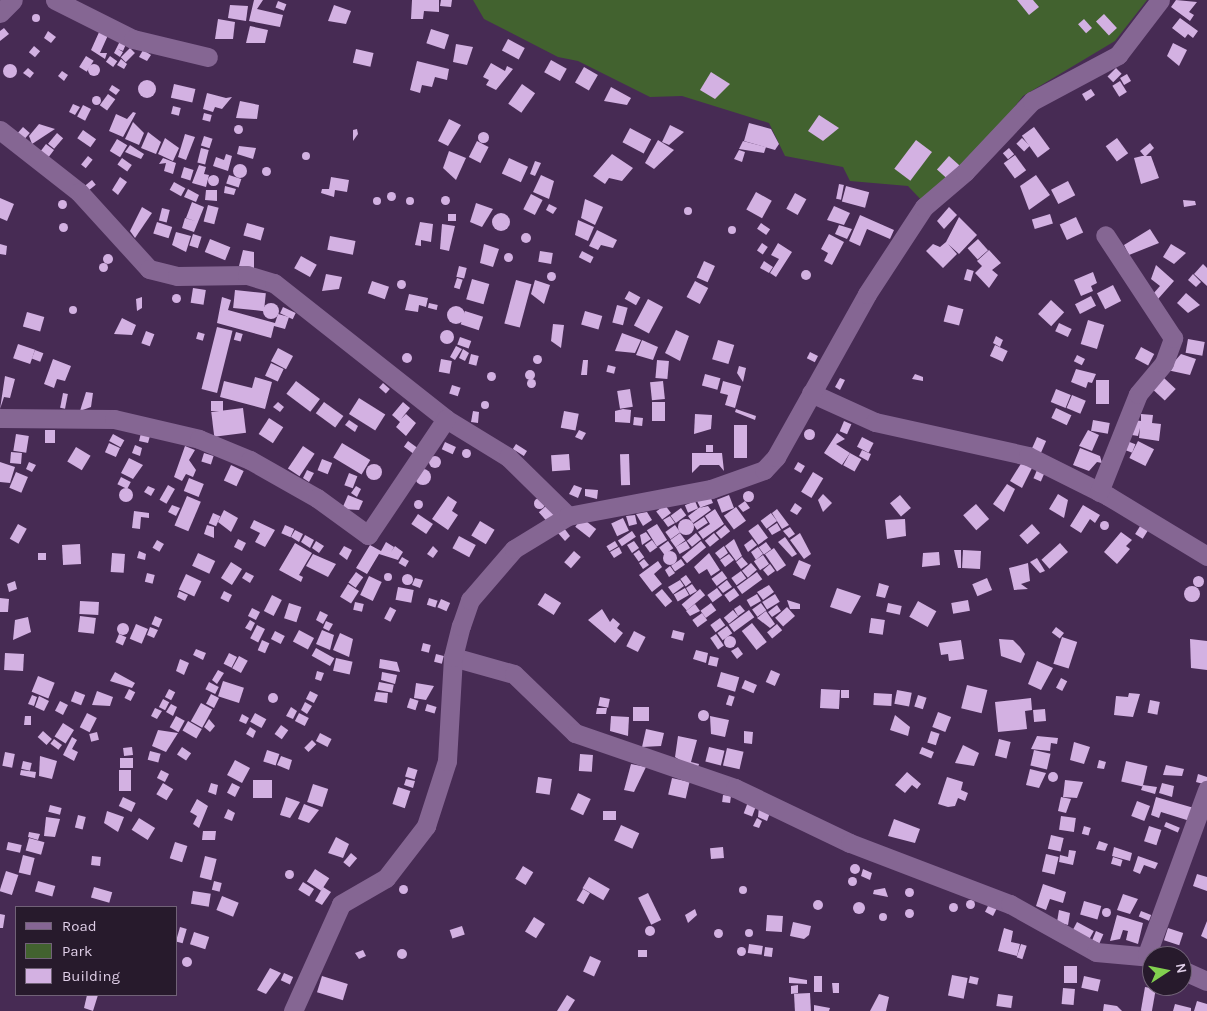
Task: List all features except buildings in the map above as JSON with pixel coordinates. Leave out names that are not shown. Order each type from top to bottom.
[{"type":"street","points":[[0,13],[13,0]]},
{"type":"street","points":[[55,0],[134,39],[208,57]]},
{"type":"street","points":[[293,1011],[341,904],[386,878],[426,826],[447,761],[453,657],[470,600],[514,549],[568,516],[748,478],[776,457],[867,294],[924,207],[965,172],[1032,101],[1118,55],[1160,0]]},
{"type":"street","points":[[0,130],[79,192],[149,269],[177,276],[247,275],[274,283],[446,419],[508,457],[568,516]]},
{"type":"street","points":[[1099,492],[1138,394],[1164,363],[1173,338],[1104,235]]},
{"type":"street","points":[[811,394],[875,422],[1028,456],[1099,492],[1207,556]]},
{"type":"street","points":[[0,418],[114,419],[199,439],[250,460],[317,498],[368,535],[446,419]]},
{"type":"street","points":[[453,657],[514,674],[575,733],[734,788],[850,843],[1010,904],[1096,952],[1142,955]]},
{"type":"street","points":[[1152,946],[1207,790]]},
{"type":"street","points":[[1192,974],[1207,981]]},
{"type":"green space","points":[[473,0],[1147,0],[1115,41],[1023,96],[968,166],[924,203],[908,186],[850,181],[843,167],[785,156],[769,123],[682,96],[650,97],[578,61],[558,57],[484,19]]}]
